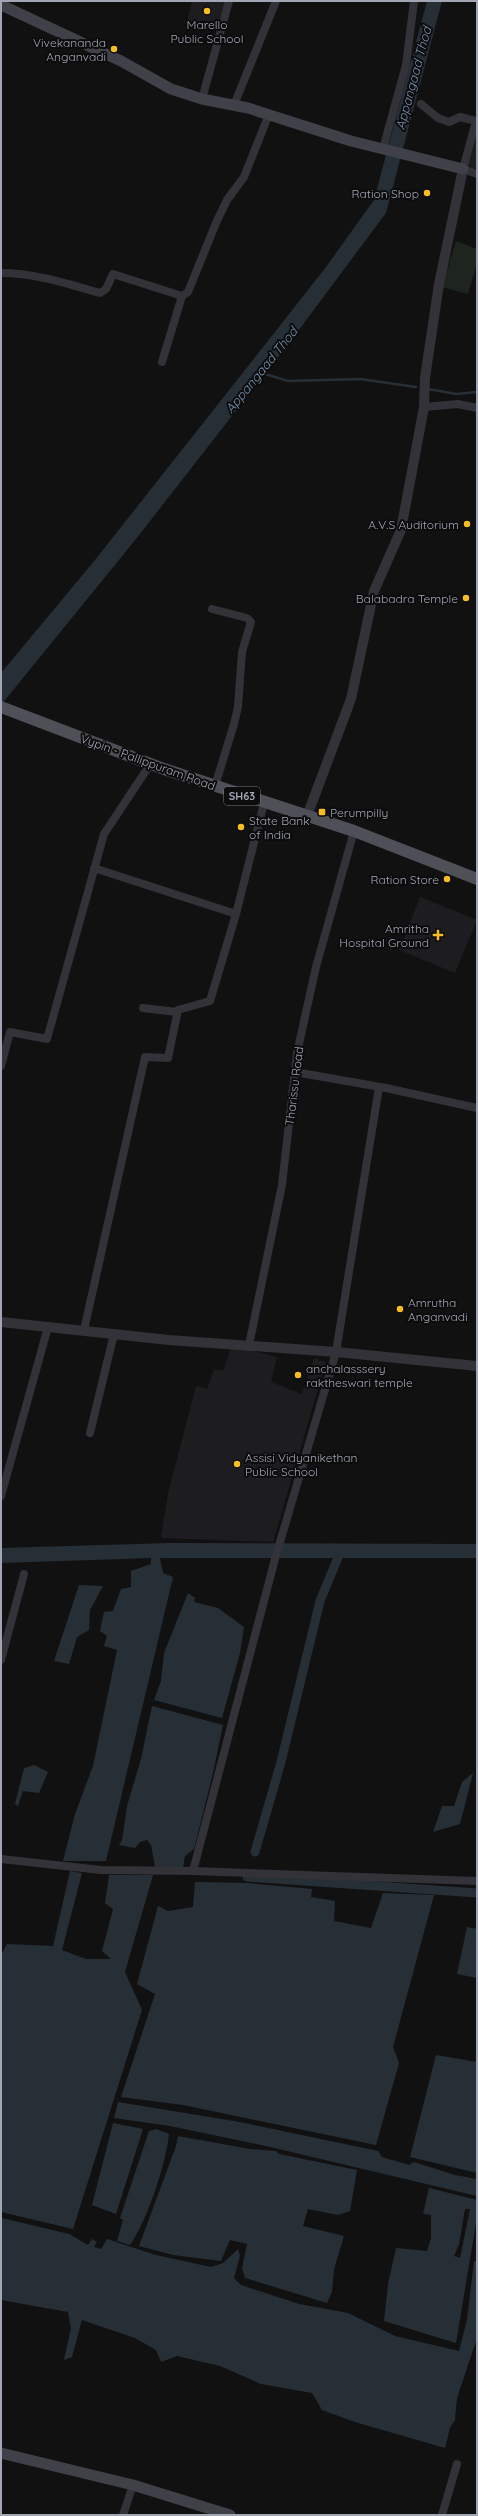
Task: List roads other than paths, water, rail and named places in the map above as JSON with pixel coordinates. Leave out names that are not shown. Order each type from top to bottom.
[{"type":"main road","points":[[1,5],[114,58],[170,89],[202,99],[269,114],[351,141],[463,169]]},
{"type":"main road","name":"Vypin - Pallippuram Road","points":[[5,708],[215,786],[354,831],[477,878]]},
{"type":"main road","points":[[1,2452],[133,2485],[230,2515]]},
{"type":"street","points":[[202,99],[229,1]]},
{"type":"street","points":[[234,105],[276,1]]},
{"type":"street","points":[[388,150],[384,145],[406,65],[414,1]]},
{"type":"street","points":[[307,816],[351,699],[374,591],[401,530],[424,407],[425,378],[438,284],[463,169],[476,121],[460,117],[449,122],[438,118],[421,104]]},
{"type":"street","points":[[162,362],[182,296],[188,292],[194,282],[216,223],[227,200],[244,176],[269,114]]},
{"type":"street","points":[[463,169],[477,174]]},
{"type":"street","points":[[1,273],[19,273],[46,278],[100,294],[106,289],[113,274],[182,296]]},
{"type":"street","points":[[424,407],[458,404],[477,408]]},
{"type":"street","points":[[212,609],[247,618],[251,622],[242,652],[238,707],[215,786]]},
{"type":"street","points":[[1,1066],[10,1032],[47,1039],[104,834],[151,763]]},
{"type":"street","points":[[143,1008],[178,1010],[210,1001],[236,914],[264,803]]},
{"type":"street","name":"Tharissu Road","points":[[249,1345],[282,1185],[295,1072],[316,967],[354,831]]},
{"type":"street","points":[[94,868],[236,914]]},
{"type":"street","points":[[84,1330],[145,1057],[168,1058],[178,1010]]},
{"type":"street","points":[[295,1072],[379,1087],[477,1108]]},
{"type":"street","points":[[193,1870],[275,1559],[336,1352],[379,1087]]},
{"type":"street","points":[[1,1322],[114,1334],[336,1352],[477,1366]]},
{"type":"street","points":[[1,1496],[48,1327]]},
{"type":"street","points":[[90,1433],[114,1334]]},
{"type":"street","points":[[1,1660],[24,1574]]},
{"type":"street","points":[[1,1859],[101,1870],[193,1870],[430,1881],[477,1881]]},
{"type":"street","points":[[442,2515],[457,2464]]},
{"type":"street","points":[[123,2515],[133,2485]]},
{"type":"water","name":"Appangaad Thod","points":[[427,1],[442,1],[386,213],[298,331],[136,539],[1,705],[1,673],[95,560],[275,332],[326,267],[374,200]]},
{"type":"water","points":[[171,1543],[477,1544],[477,1558],[160,1558],[163,1573],[173,1577],[106,1861],[63,1861],[75,1814],[93,1766],[117,1650],[104,1646],[107,1636],[100,1631],[104,1612],[113,1611],[121,1589],[131,1587],[131,1571],[151,1564],[151,1558],[1,1563],[1,1548]]},
{"type":"water","points":[[79,1585],[103,1586],[90,1610],[89,1630],[77,1637],[69,1664],[54,1661]]},
{"type":"water","points":[[188,1593],[195,1598],[194,1602],[218,1608],[244,1627],[240,1653],[222,1718],[154,1700],[161,1681],[164,1653]]},
{"type":"water","points":[[152,1706],[223,1725],[194,1849],[185,1856],[183,1868],[155,1867],[151,1845],[147,1840],[140,1842],[135,1848],[119,1845],[122,1840],[127,1806],[141,1759]]},
{"type":"water","points":[[34,1765],[48,1772],[39,1793],[23,1791],[18,1806],[15,1804],[24,1768]]},
{"type":"water","points":[[473,1773],[460,1824],[433,1832],[442,1806],[454,1806],[462,1782]]},
{"type":"water","points":[[70,1871],[82,1873],[62,1950],[86,1959],[111,1959],[102,1951],[113,1909],[105,1903],[109,1875],[153,1875],[125,1972],[142,2010],[73,2229],[1,2212],[1,1955],[7,1944],[53,1946]]},
{"type":"water","points":[[195,1882],[247,1883],[312,1889],[311,1897],[335,1901],[334,1921],[371,1928],[383,1893],[434,1895],[393,2047],[399,2063],[376,2145],[183,2105],[121,2097],[155,1994],[137,1984],[158,1906],[168,1911],[193,1907]]},
{"type":"water","points":[[467,1927],[477,1929],[477,1978],[457,1974]]},
{"type":"water","points":[[436,2055],[477,2062],[477,2173],[410,2157]]},
{"type":"water","points":[[118,2102],[240,2122],[378,2151],[382,2157],[409,2165],[414,2162],[455,2175],[477,2179],[477,2196],[266,2146],[170,2126],[114,2118]]},
{"type":"water","points":[[113,2123],[143,2129],[116,2214],[92,2205]]},
{"type":"water","points":[[156,2129],[169,2134],[164,2161],[155,2192],[143,2222],[130,2245],[117,2241],[123,2220],[120,2218],[149,2131]]},
{"type":"water","points":[[178,2136],[250,2149],[276,2151],[279,2154],[357,2170],[350,2211],[338,2215],[308,2209],[303,2226],[344,2236],[334,2269],[332,2292],[327,2303],[245,2278],[242,2268],[247,2244],[230,2240],[221,2261],[173,2255],[139,2246],[176,2146]]},
{"type":"water","points":[[429,2188],[477,2200],[477,2217],[456,2343],[384,2321],[388,2284],[396,2248],[427,2251],[431,2238],[431,2215],[423,2214]],"holes":[[[465,2209],[470,2209],[460,2258],[454,2256],[459,2244]]]},
{"type":"water","points":[[2,2218],[69,2234],[88,2245],[92,2239],[97,2242],[94,2247],[101,2249],[107,2239],[156,2255],[211,2267],[223,2263],[238,2249],[240,2256],[234,2278],[241,2285],[299,2304],[348,2313],[395,2336],[459,2351],[467,2320],[474,2261],[477,2261],[477,2338],[457,2398],[455,2420],[450,2428],[445,2448],[355,2422],[322,2410],[312,2393],[261,2384],[220,2366],[177,2356],[161,2362],[156,2350],[135,2338],[82,2320],[72,2357],[64,2360],[71,2328],[68,2312],[1,2300]]},
{"type":"waterway","name":"Appangaad Thod","points":[[262,373],[288,381],[360,379],[416,387]]},
{"type":"waterway","points":[[428,389],[456,394],[477,392]]},
{"type":"waterway","points":[[255,1852],[281,1762],[320,1601],[339,1555],[335,1548]]},
{"type":"waterway","points":[[247,1877],[477,1893]]},
{"type":"place","name":"Marello Public School","points":[[207,11]]},
{"type":"place","name":"Vivekananda Anganvadi","points":[[114,49]]},
{"type":"place","name":"Ration Shop","points":[[427,193]]},
{"type":"place","name":"A.V.S Auditorium","points":[[467,524]]},
{"type":"place","name":"Balabadra Temple","points":[[466,598]]},
{"type":"place","name":"Perumpilly","points":[[322,812]]},
{"type":"place","name":"State Bank of India","points":[[241,827]]},
{"type":"place","name":"Ration Store","points":[[447,879]]},
{"type":"place","name":"Amritha Hospital Ground","points":[[438,935]]},
{"type":"place","name":"Amrutha Anganvadi","points":[[400,1309]]},
{"type":"place","name":"anchalasssery raktheswari temple","points":[[298,1375]]},
{"type":"place","name":"Assisi Vidyanikethan Public School","points":[[237,1464]]}]
